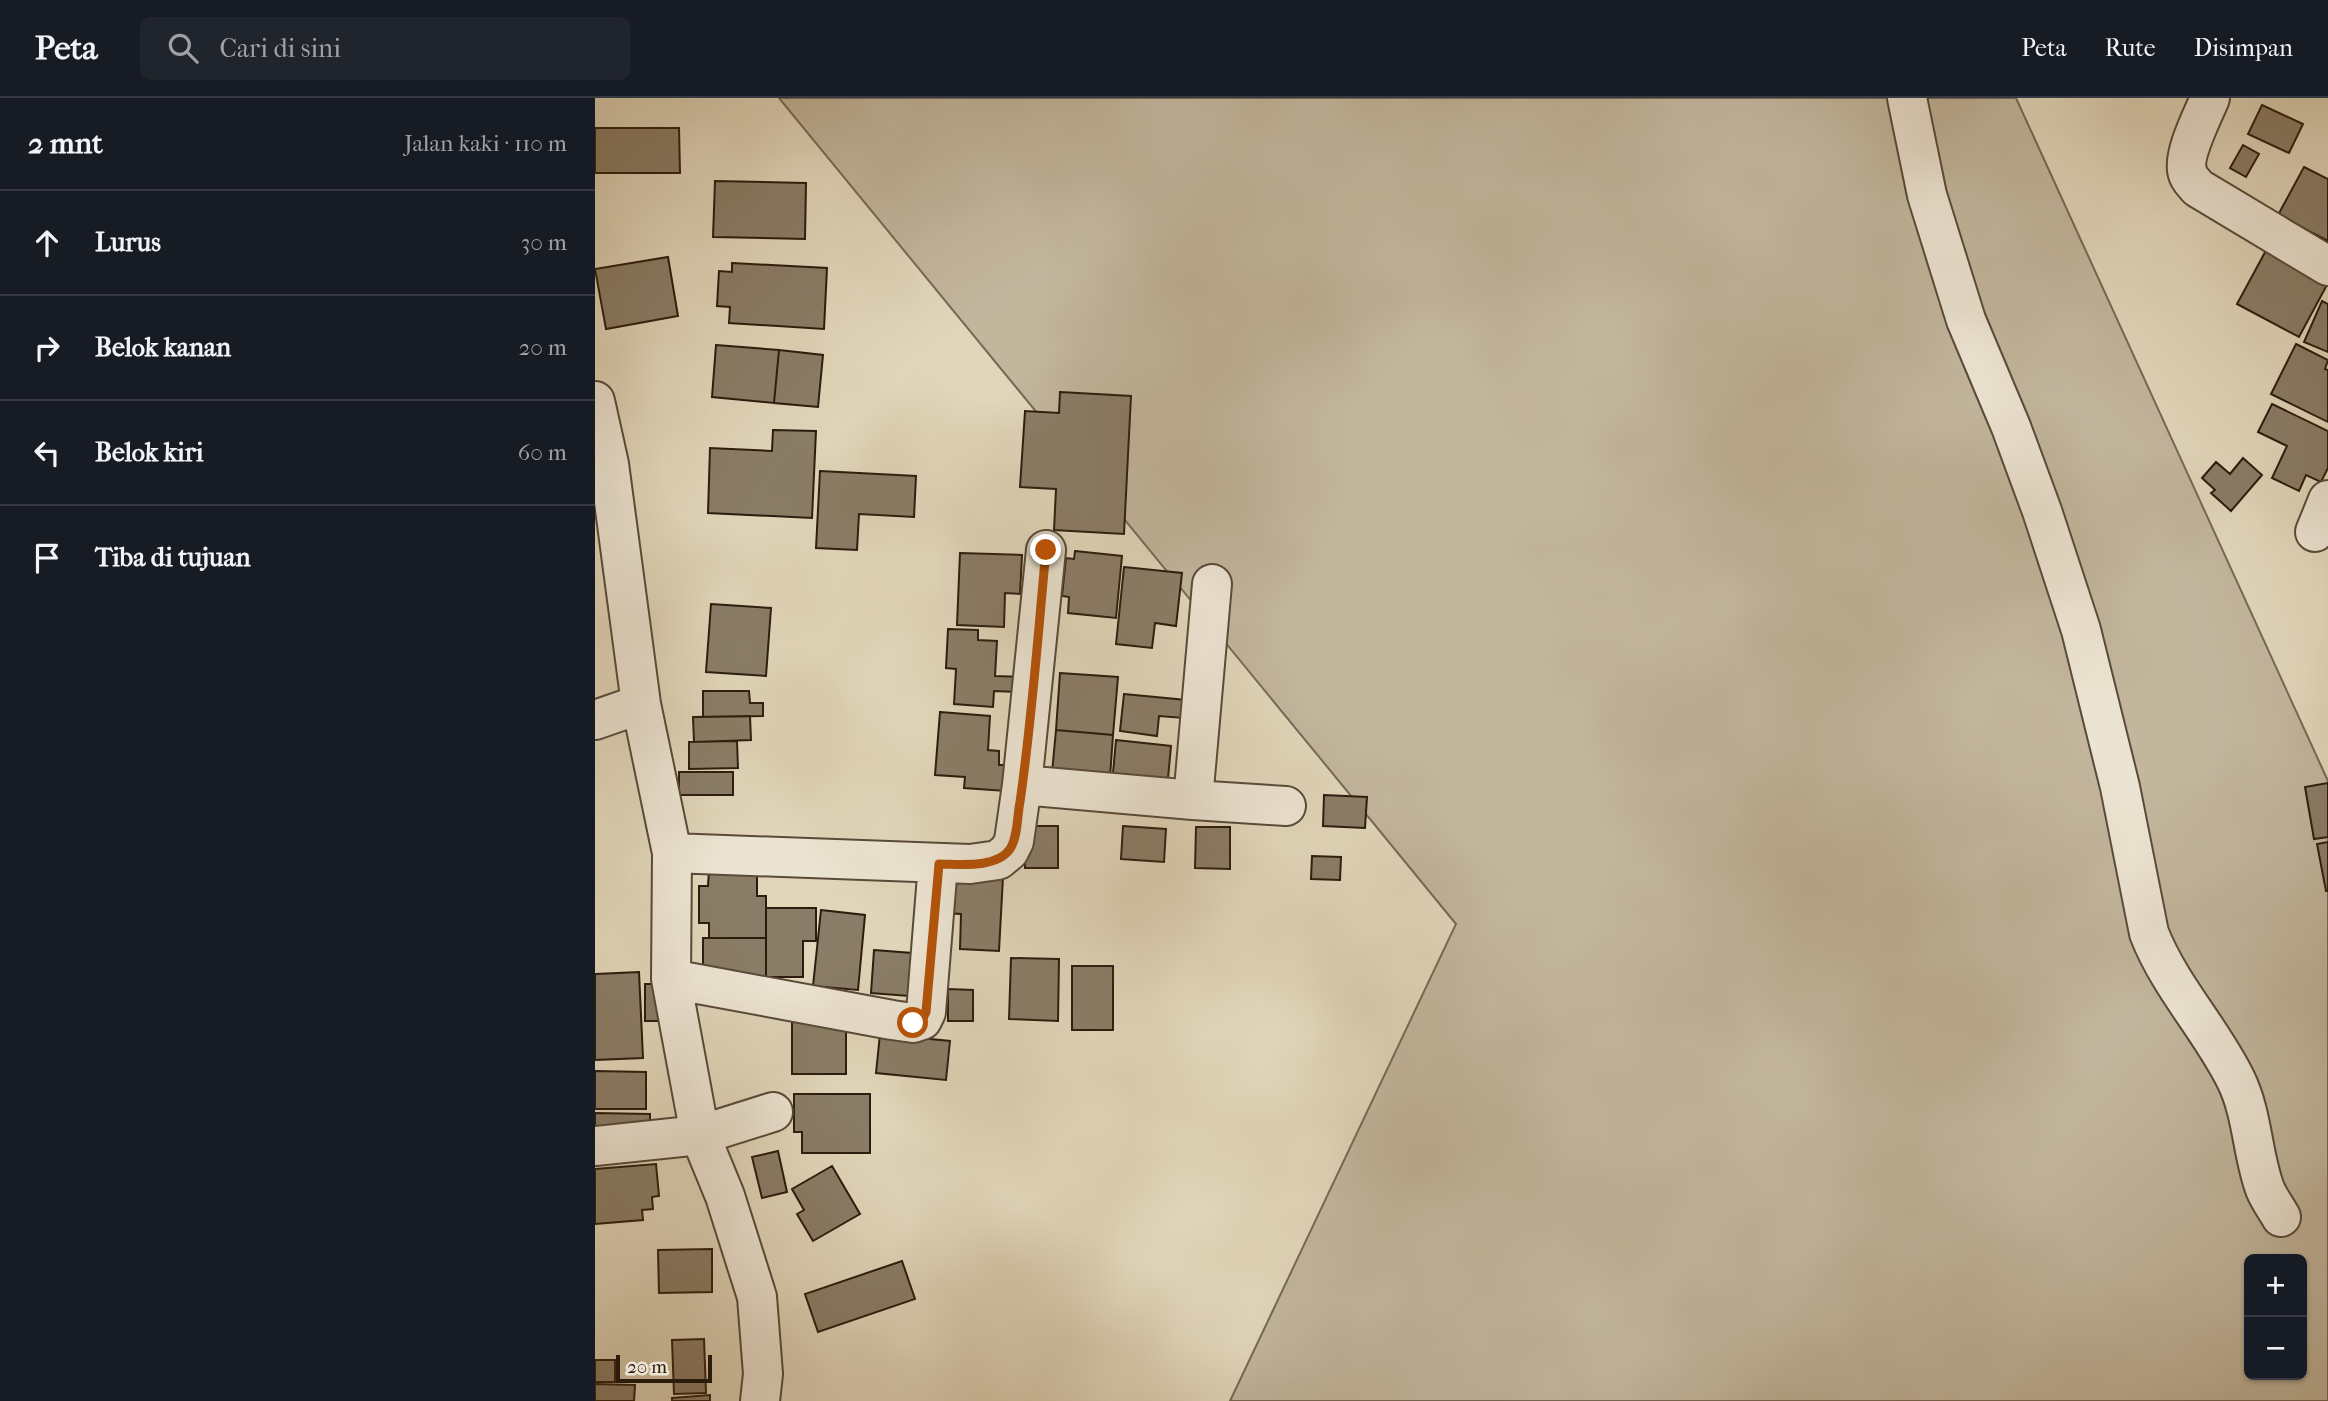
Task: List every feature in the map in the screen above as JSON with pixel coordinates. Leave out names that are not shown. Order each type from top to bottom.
[{"type":"street","points":[[1907,98],[1927,195],[1966,320],[2011,427],[2081,630],[2120,787],[2150,933],[2172,980],[2221,1051],[2237,1082],[2248,1109],[2266,1191],[2281,1217]]},
{"type":"street","points":[[2210,98],[2190,148],[2188,175],[2198,188],[2328,266]]},
{"type":"street","points":[[595,401],[609,464],[641,704],[672,853],[671,979],[700,1135],[725,1196],[757,1297],[763,1374],[760,1401]]},
{"type":"street","points":[[672,853],[939,864],[998,860],[1009,851],[1014,841],[1046,550]]},
{"type":"street","points":[[1193,800],[1212,584]]},
{"type":"street","points":[[595,720],[641,704]]},
{"type":"street","points":[[1022,785],[1286,806]]},
{"type":"street","points":[[671,979],[892,1020],[913,1023],[922,1020],[926,1012],[939,864]]},
{"type":"street","points":[[595,1146],[700,1135],[772,1112]]},
{"type":"shaded area","points":[[779,98],[2016,98],[2328,781],[2328,1401],[1230,1401],[1456,924]]},
{"type":"building","points":[[2262,105],[2303,124],[2289,153],[2248,134]]},
{"type":"building","points":[[595,128],[679,128],[680,173],[595,173]]},
{"type":"building","points":[[2243,145],[2259,154],[2246,177],[2230,168]]},
{"type":"building","points":[[2304,167],[2328,179],[2328,241],[2278,215]]},
{"type":"building","points":[[715,181],[806,183],[805,239],[713,237]]},
{"type":"building","points":[[2270,243],[2328,283],[2299,337],[2237,304]]},
{"type":"building","points":[[668,257],[678,316],[606,329],[595,269]]},
{"type":"building","points":[[732,263],[827,268],[824,329],[729,323],[730,307],[717,306],[719,271],[732,272]]},
{"type":"building","points":[[2322,301],[2328,304],[2328,352],[2304,342]]},
{"type":"building","points":[[2296,344],[2328,360],[2325,369],[2328,370],[2328,422],[2271,394]]},
{"type":"building","points":[[716,345],[779,350],[774,403],[712,397]]},
{"type":"building","points":[[779,350],[823,355],[818,407],[774,403]]},
{"type":"building","points":[[1060,392],[1131,396],[1124,534],[1054,530],[1056,489],[1020,487],[1025,411],[1059,413]]},
{"type":"building","points":[[2272,404],[2328,431],[2328,468],[2321,482],[2306,475],[2299,491],[2272,478],[2287,446],[2258,432]]},
{"type":"building","points":[[773,430],[816,431],[812,518],[708,513],[710,448],[772,451]]},
{"type":"building","points":[[2243,458],[2262,475],[2231,511],[2211,493],[2215,490],[2202,478],[2216,462],[2230,474]]},
{"type":"building","points":[[820,471],[916,476],[914,517],[859,514],[857,550],[816,548]]},
{"type":"building","points":[[1075,551],[1122,556],[1116,618],[1068,613],[1069,597],[1062,596],[1066,558],[1074,559]]},
{"type":"building","points":[[960,553],[1022,555],[1020,594],[1005,593],[1004,627],[957,625]]},
{"type":"building","points":[[1124,567],[1182,573],[1176,626],[1155,623],[1152,648],[1116,644]]},
{"type":"building","points":[[711,604],[771,608],[766,676],[706,672]]},
{"type":"building","points":[[948,629],[978,630],[978,640],[997,641],[995,676],[1022,677],[1021,692],[994,691],[993,707],[954,704],[956,669],[946,668]]},
{"type":"building","points":[[1060,673],[1118,677],[1113,735],[1056,730]]},
{"type":"building","points":[[703,691],[749,691],[750,703],[763,703],[763,716],[703,717]]},
{"type":"building","points":[[1124,694],[1186,700],[1184,718],[1159,716],[1157,736],[1120,731]]},
{"type":"building","points":[[940,712],[990,716],[988,750],[999,751],[999,765],[1008,765],[1006,791],[964,788],[965,777],[935,775]]},
{"type":"building","points":[[750,716],[751,740],[694,742],[693,717]]},
{"type":"building","points":[[1056,730],[1113,735],[1110,777],[1052,773]]},
{"type":"building","points":[[1116,740],[1171,746],[1167,789],[1112,784]]},
{"type":"building","points":[[737,741],[738,768],[689,769],[689,742]]},
{"type":"building","points":[[679,772],[733,772],[733,795],[679,795]]},
{"type":"building","points":[[2328,783],[2328,837],[2314,839],[2305,787]]},
{"type":"building","points":[[1324,795],[1367,797],[1365,828],[1323,826]]},
{"type":"building","points":[[1025,826],[1058,826],[1058,868],[1025,868]]},
{"type":"building","points":[[1123,826],[1166,829],[1164,862],[1121,859]]},
{"type":"building","points":[[1196,827],[1230,827],[1230,869],[1195,868]]},
{"type":"building","points":[[2328,842],[2328,891],[2326,891],[2317,844]]},
{"type":"building","points":[[1312,856],[1341,857],[1340,880],[1311,879]]},
{"type":"building","points":[[709,870],[757,870],[757,896],[766,896],[766,938],[709,938],[709,923],[699,923],[699,886],[708,886]]},
{"type":"building","points":[[946,874],[1003,877],[999,951],[960,949],[961,914],[944,913]]},
{"type":"building","points":[[766,908],[816,908],[816,941],[803,941],[803,977],[766,977]]},
{"type":"building","points":[[821,910],[865,915],[858,990],[813,986]]},
{"type":"building","points":[[703,938],[766,938],[766,977],[703,977]]},
{"type":"building","points":[[874,950],[912,953],[909,996],[871,993]]},
{"type":"building","points":[[1011,958],[1059,959],[1058,1021],[1009,1019]]},
{"type":"building","points":[[1072,966],[1113,966],[1113,1030],[1072,1030]]},
{"type":"building","points":[[639,972],[643,1058],[595,1060],[595,974]]},
{"type":"building","points":[[645,984],[671,984],[671,1021],[645,1021]]},
{"type":"building","points":[[948,989],[973,990],[973,1021],[948,1021]]},
{"type":"building","points":[[792,1022],[846,1022],[846,1074],[792,1074]]},
{"type":"building","points":[[880,1034],[950,1041],[946,1080],[876,1073]]},
{"type":"building","points":[[595,1071],[646,1072],[646,1109],[595,1109]]},
{"type":"building","points":[[794,1094],[870,1094],[870,1153],[802,1153],[802,1132],[794,1132]]},
{"type":"building","points":[[595,1113],[650,1114],[650,1134],[595,1133]]},
{"type":"building","points":[[778,1151],[787,1192],[762,1198],[752,1157]]},
{"type":"building","points":[[656,1164],[659,1196],[652,1197],[653,1209],[642,1210],[643,1220],[595,1224],[595,1169]]},
{"type":"building","points":[[832,1166],[860,1214],[813,1241],[797,1214],[804,1210],[792,1189]]},
{"type":"building","points":[[712,1249],[712,1292],[659,1293],[658,1250]]},
{"type":"building","points":[[902,1261],[915,1299],[818,1332],[805,1294]]},
{"type":"building","points":[[704,1339],[706,1393],[674,1394],[672,1340]]},
{"type":"building","points":[[595,1360],[615,1360],[615,1382],[595,1382]]},
{"type":"building","points":[[595,1384],[635,1385],[634,1401],[595,1401]]},
{"type":"building","points":[[710,1395],[710,1401],[672,1401],[672,1398]]},
{"type":"route","points":[[913,1023],[922,1020],[926,1012],[939,864],[998,860],[1009,851],[1014,841],[1046,550]]}]
